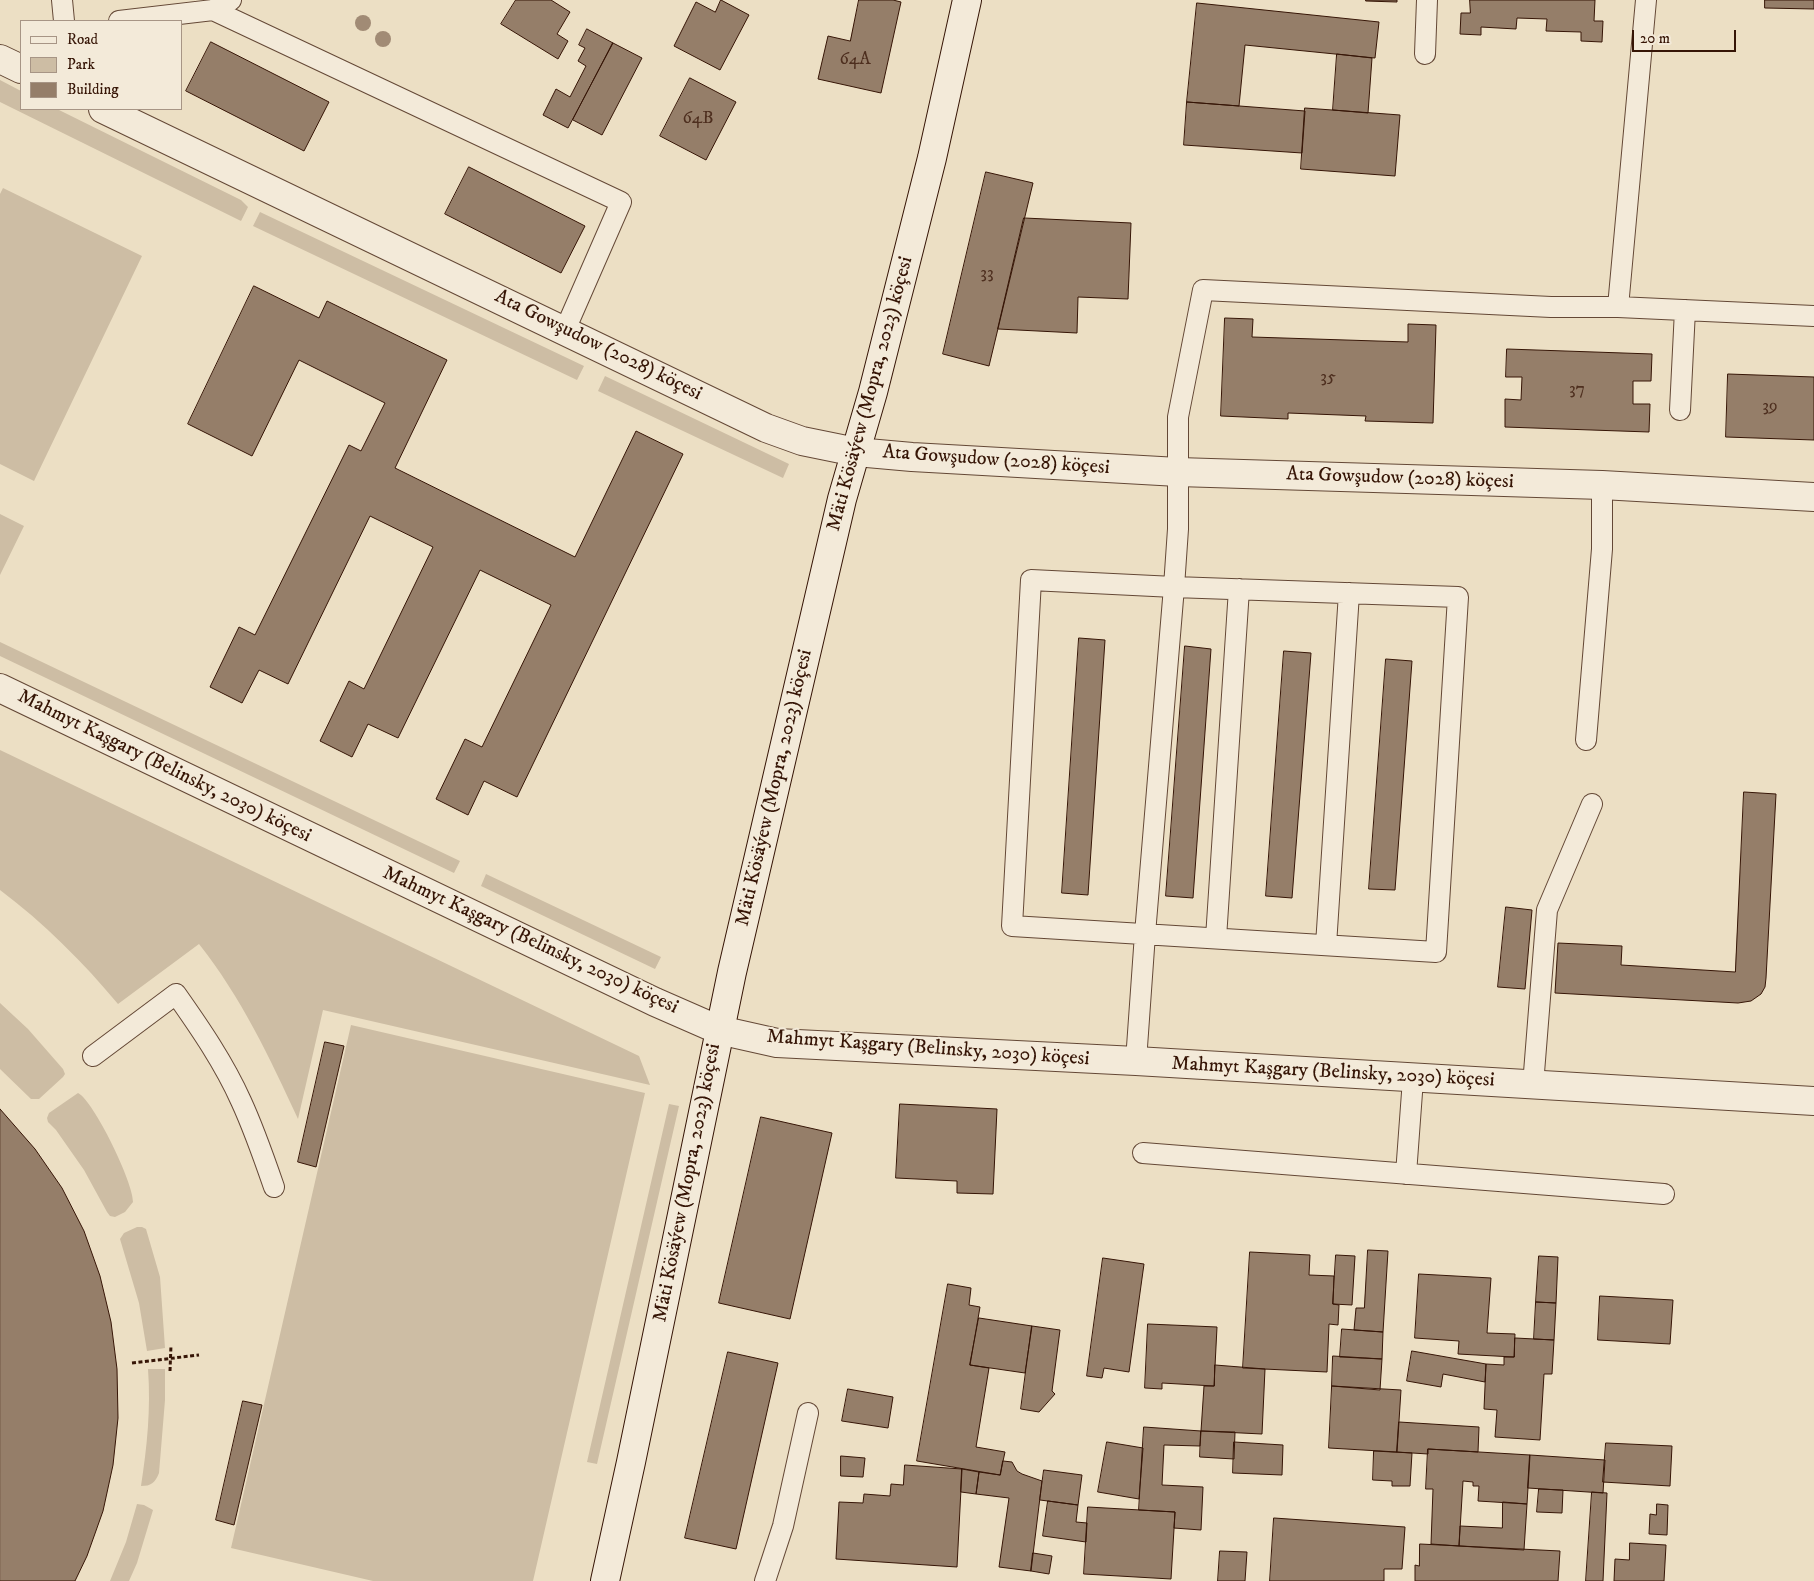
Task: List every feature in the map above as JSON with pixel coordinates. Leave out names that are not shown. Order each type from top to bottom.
[{"type":"street","name":"Mäti Kösäýew (Mopra, 2023) köçesi","points":[[605,1581],[705,1110],[719,1030],[842,499],[856,452],[932,158],[967,0]]},
{"type":"street","points":[[0,59],[20,69]]},
{"type":"street","name":"Ata Gowşudow (2028) köçesi","points":[[105,110],[766,428],[802,441],[856,452],[912,457],[1178,472],[1602,485],[1814,497]]},
{"type":"street","name":"Mahmyt Kaşgary (Belinsky, 2030) köçesi","points":[[0,688],[655,1002],[719,1030],[777,1043],[1814,1101]]},
{"type":"lane","points":[[62,0],[64,20]]},
{"type":"lane","points":[[128,20],[213,10],[231,0]]},
{"type":"lane","points":[[1425,54],[1427,0]]},
{"type":"lane","points":[[1618,307],[1646,0]]},
{"type":"lane","points":[[213,10],[621,202],[565,330]]},
{"type":"lane","points":[[1136,1062],[1178,528],[1178,417],[1202,290],[1551,307],[1618,307],[1814,316]]},
{"type":"lane","points":[[1680,410],[1685,310]]},
{"type":"lane","points":[[1586,740],[1602,549],[1602,485]]},
{"type":"lane","points":[[1031,580],[1238,589],[1458,596],[1436,952],[1012,926],[1031,580]]},
{"type":"lane","points":[[1216,938],[1238,589]]},
{"type":"lane","points":[[1326,945],[1349,593]]},
{"type":"lane","points":[[1534,1085],[1547,910],[1592,804]]},
{"type":"lane","points":[[93,1056],[176,994],[219,1059],[241,1100],[259,1143],[274,1187]]},
{"type":"lane","points":[[1406,1174],[1413,1078]]},
{"type":"lane","points":[[1143,1153],[1664,1194]]},
{"type":"lane","points":[[765,1581],[783,1526],[808,1413]]},
{"type":"path","points":[[170,1371],[171,1345]]},
{"type":"path","points":[[132,1363],[199,1355]]},
{"type":"green space","points":[[0,80],[20,90],[20,110],[59,110],[241,200],[248,207],[241,221],[0,102]]},
{"type":"green space","points":[[3,188],[142,256],[34,481],[0,464],[0,194]]},
{"type":"green space","points":[[260,212],[584,366],[577,380],[253,226]]},
{"type":"green space","points":[[605,376],[789,464],[783,478],[598,391]]},
{"type":"green space","points":[[0,514],[24,526],[0,575]]},
{"type":"green space","points":[[0,642],[460,861],[454,873],[0,656]]},
{"type":"green space","points":[[0,750],[639,1056],[650,1085],[323,1010],[298,1119],[254,1028],[228,985],[199,944],[118,1004],[62,944],[0,890]]},
{"type":"green space","points":[[486,874],[661,957],[655,969],[481,886]]},
{"type":"green space","points":[[0,1003],[28,1029],[63,1069],[65,1074],[63,1077],[39,1099],[31,1099],[0,1069]]},
{"type":"green space","points":[[351,1025],[645,1093],[533,1581],[373,1581],[231,1548]]},
{"type":"green space","points":[[78,1093],[85,1099],[103,1126],[132,1192],[133,1202],[125,1212],[115,1217],[110,1216],[107,1212],[84,1170],[56,1130],[48,1122],[49,1113]]},
{"type":"green space","points":[[669,1104],[679,1106],[597,1464],[587,1462]]},
{"type":"green space","points":[[137,1227],[146,1229],[160,1277],[165,1348],[147,1351],[139,1303],[120,1239],[124,1233]]},
{"type":"green space","points":[[148,1369],[165,1369],[165,1400],[159,1473],[152,1483],[141,1486],[148,1428]]},
{"type":"green space","points":[[137,1504],[144,1505],[153,1510],[137,1563],[129,1581],[110,1581],[126,1542]]},
{"type":"building","points":[[516,0],[551,0],[570,12],[557,34],[568,41],[558,59],[501,24]]},
{"type":"building","points":[[721,0],[749,15],[720,70],[674,46],[696,2],[715,12]]},
{"type":"building","points":[[859,0],[893,0],[901,2],[881,93],[818,79],[828,36],[850,41]]},
{"type":"building","points":[[1397,0],[1397,2],[1366,1]]},
{"type":"building","points":[[1470,0],[1595,0],[1594,21],[1603,21],[1602,42],[1581,41],[1581,32],[1546,31],[1547,19],[1517,18],[1516,29],[1481,27],[1481,35],[1460,34],[1461,13],[1470,13]]},
{"type":"building","points":[[1765,0],[1814,0],[1814,9],[1765,8]]},
{"type":"building","points":[[1197,3],[1379,22],[1375,58],[1245,45],[1239,106],[1187,102]]},
{"type":"building","points":[[587,29],[613,43],[568,128],[543,115],[556,89],[570,97],[586,66],[578,61],[585,48],[579,45]]},
{"type":"building","points":[[211,42],[329,102],[304,151],[186,91]]},
{"type":"building","points":[[613,43],[642,58],[602,135],[573,120]]},
{"type":"building","points":[[1337,54],[1372,58],[1368,113],[1333,110]]},
{"type":"building","points":[[690,78],[736,102],[706,160],[660,136]]},
{"type":"building","points":[[1187,102],[1305,111],[1302,153],[1184,145]]},
{"type":"building","points":[[1305,108],[1400,115],[1395,176],[1301,169]]},
{"type":"building","points":[[469,167],[585,226],[561,273],[445,214]]},
{"type":"building","points":[[986,172],[1033,183],[989,366],[943,354]]},
{"type":"building","points":[[1024,218],[1131,223],[1128,299],[1078,297],[1077,333],[998,329]]},
{"type":"building","points":[[254,286],[319,318],[327,301],[447,360],[395,468],[575,557],[636,431],[683,454],[517,797],[484,781],[468,815],[436,799],[465,739],[482,747],[551,605],[480,570],[398,738],[368,724],[352,757],[320,741],[349,681],[364,689],[433,547],[370,516],[288,684],[259,670],[242,703],[210,687],[239,627],[255,635],[349,445],[361,451],[385,403],[299,360],[252,456],[188,424]]},
{"type":"building","points":[[1225,318],[1253,319],[1252,337],[1408,342],[1408,324],[1436,325],[1433,423],[1365,421],[1366,416],[1288,413],[1288,419],[1221,416]]},
{"type":"building","points":[[1507,349],[1652,354],[1651,381],[1633,381],[1633,404],[1650,404],[1649,432],[1505,427],[1505,399],[1521,400],[1522,377],[1506,377]]},
{"type":"building","points":[[1728,374],[1814,377],[1814,440],[1726,437]]},
{"type":"building","points":[[1079,638],[1105,640],[1088,895],[1062,893]]},
{"type":"building","points":[[1185,646],[1211,649],[1193,898],[1166,896]]},
{"type":"building","points":[[1284,651],[1311,653],[1292,898],[1266,896]]},
{"type":"building","points":[[1386,659],[1412,661],[1395,890],[1369,889]]},
{"type":"building","points":[[1744,792],[1776,794],[1766,978],[1765,987],[1761,994],[1751,1001],[1738,1003],[1555,993],[1558,943],[1622,946],[1621,965],[1735,972]]},
{"type":"building","points":[[1506,907],[1532,910],[1525,989],[1498,987]]},
{"type":"building","points":[[325,1042],[344,1046],[316,1167],[298,1162]]},
{"type":"building","points":[[900,1104],[997,1109],[993,1194],[957,1193],[957,1181],[896,1178]]},
{"type":"building","points":[[0,1109],[35,1149],[62,1188],[84,1231],[100,1276],[111,1322],[117,1369],[118,1418],[113,1465],[103,1511],[87,1556],[75,1581],[0,1581]]},
{"type":"building","points":[[761,1117],[832,1133],[790,1319],[719,1303]]},
{"type":"building","points":[[1368,1250],[1388,1251],[1383,1332],[1354,1330],[1356,1308],[1364,1308]]},
{"type":"building","points":[[1250,1252],[1310,1255],[1309,1275],[1334,1276],[1333,1304],[1339,1305],[1338,1325],[1329,1324],[1327,1372],[1243,1368]]},
{"type":"building","points":[[1336,1255],[1355,1256],[1352,1305],[1333,1304]]},
{"type":"building","points":[[1539,1256],[1558,1257],[1556,1303],[1536,1302]]},
{"type":"building","points":[[1103,1258],[1144,1264],[1129,1372],[1104,1368],[1102,1378],[1087,1376]]},
{"type":"building","points":[[1419,1274],[1491,1278],[1487,1333],[1515,1334],[1514,1357],[1458,1354],[1459,1341],[1415,1338]]},
{"type":"building","points":[[948,1284],[971,1288],[969,1305],[980,1307],[970,1365],[989,1368],[976,1447],[1005,1452],[1000,1475],[917,1461]]},
{"type":"building","points":[[1600,1296],[1673,1300],[1670,1344],[1598,1340]]},
{"type":"building","points":[[1536,1302],[1556,1303],[1554,1340],[1534,1339]]},
{"type":"building","points":[[979,1318],[1032,1326],[1025,1373],[970,1365]]},
{"type":"building","points":[[1148,1324],[1217,1327],[1214,1386],[1162,1383],[1162,1389],[1145,1388]]},
{"type":"building","points":[[1032,1326],[1060,1330],[1052,1391],[1055,1394],[1039,1412],[1021,1409]]},
{"type":"building","points":[[1342,1329],[1383,1332],[1382,1359],[1340,1357]]},
{"type":"building","points":[[1515,1338],[1554,1340],[1552,1374],[1544,1374],[1540,1440],[1495,1437],[1497,1410],[1484,1409],[1486,1364],[1504,1365],[1504,1357],[1514,1357]]},
{"type":"building","points":[[1412,1351],[1486,1364],[1485,1382],[1443,1374],[1441,1387],[1407,1381]]},
{"type":"building","points":[[728,1352],[778,1363],[736,1549],[685,1538]]},
{"type":"building","points":[[1333,1356],[1382,1359],[1380,1390],[1332,1386]]},
{"type":"building","points":[[1215,1365],[1265,1369],[1262,1434],[1201,1431],[1204,1386],[1214,1386]]},
{"type":"building","points":[[1332,1386],[1401,1390],[1397,1452],[1329,1448]]},
{"type":"building","points":[[848,1389],[893,1397],[888,1428],[842,1421]]},
{"type":"building","points":[[243,1401],[262,1405],[234,1525],[216,1520]]},
{"type":"building","points":[[1399,1422],[1479,1427],[1478,1452],[1428,1449],[1428,1454],[1397,1452]]},
{"type":"building","points":[[1144,1427],[1201,1431],[1200,1446],[1164,1445],[1162,1485],[1203,1487],[1201,1530],[1174,1528],[1175,1512],[1139,1510]]},
{"type":"building","points":[[1201,1431],[1235,1432],[1234,1459],[1200,1457]]},
{"type":"building","points":[[1107,1442],[1143,1448],[1139,1499],[1098,1492]]},
{"type":"building","points":[[1234,1442],[1283,1445],[1282,1475],[1233,1473]]},
{"type":"building","points":[[1606,1443],[1672,1446],[1670,1486],[1603,1482]]},
{"type":"building","points":[[1428,1449],[1530,1455],[1527,1504],[1478,1501],[1479,1486],[1473,1486],[1473,1482],[1463,1481],[1459,1546],[1431,1544],[1433,1489],[1426,1489]]},
{"type":"building","points":[[1374,1451],[1412,1453],[1410,1486],[1392,1486],[1392,1481],[1373,1480]]},
{"type":"building","points":[[1530,1455],[1605,1460],[1603,1493],[1528,1488]]},
{"type":"building","points":[[841,1456],[865,1458],[863,1477],[841,1476]]},
{"type":"building","points":[[1003,1461],[1012,1462],[1017,1471],[1042,1481],[1031,1571],[999,1567],[1009,1498],[976,1494],[979,1472],[1000,1475]]},
{"type":"building","points":[[905,1465],[962,1469],[957,1567],[836,1559],[839,1502],[863,1503],[864,1494],[890,1496],[891,1484],[903,1485]]},
{"type":"building","points":[[962,1469],[979,1472],[976,1494],[961,1492]]},
{"type":"building","points":[[1044,1470],[1082,1475],[1078,1505],[1040,1500]]},
{"type":"building","points":[[1539,1489],[1563,1490],[1562,1513],[1537,1512]]},
{"type":"building","points":[[1592,1492],[1607,1493],[1603,1581],[1586,1581]]},
{"type":"building","points":[[1048,1501],[1078,1505],[1076,1522],[1087,1523],[1086,1542],[1043,1536]]},
{"type":"building","points":[[1503,1502],[1527,1504],[1524,1550],[1459,1546],[1460,1526],[1502,1528]]},
{"type":"building","points":[[1657,1504],[1668,1505],[1667,1535],[1649,1534],[1650,1514],[1656,1515]]},
{"type":"building","points":[[1088,1507],[1175,1512],[1171,1579],[1084,1574]]},
{"type":"building","points":[[1274,1518],[1405,1527],[1402,1569],[1384,1569],[1384,1581],[1270,1581]]},
{"type":"building","points":[[1630,1543],[1666,1545],[1664,1581],[1614,1581],[1615,1559],[1629,1560]]},
{"type":"building","points":[[1420,1544],[1560,1551],[1558,1581],[1415,1581],[1415,1565],[1419,1566]]},
{"type":"building","points":[[1220,1551],[1247,1552],[1245,1581],[1218,1581]]},
{"type":"building","points":[[1033,1553],[1052,1556],[1049,1574],[1031,1571]]}]
